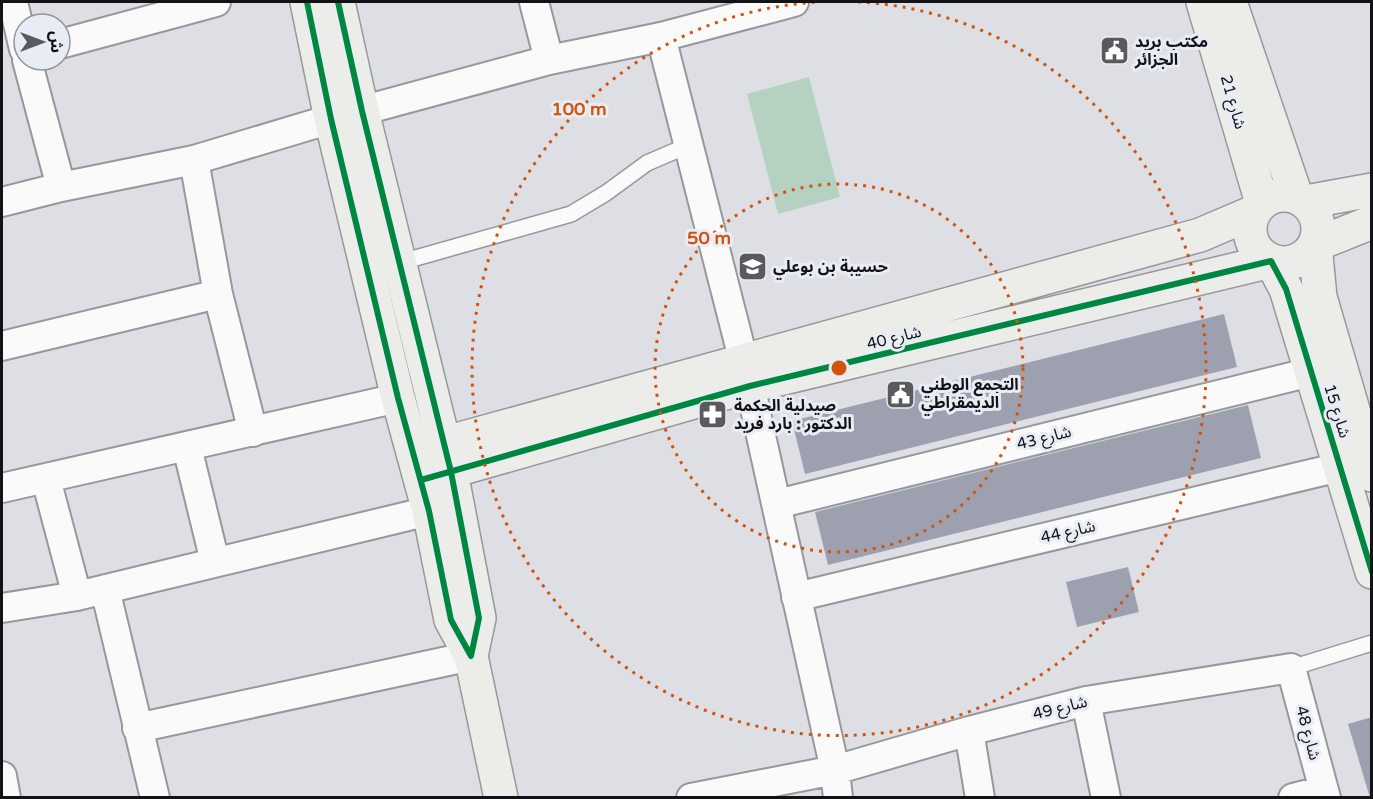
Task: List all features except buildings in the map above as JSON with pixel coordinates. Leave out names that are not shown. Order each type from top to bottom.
[{"type":"street","points":[[72,40],[160,9],[216,2]]},
{"type":"street","points":[[307,2],[398,263],[432,462],[479,618],[471,656]]},
{"type":"street","points":[[338,2],[346,115],[398,398],[432,462],[429,511],[451,620],[471,656],[501,798]]},
{"type":"street","points":[[534,2],[549,60]]},
{"type":"street","points":[[2,202],[61,187],[194,160],[346,115],[549,60],[661,37],[794,2]]},
{"type":"street","name":"شارع 21","points":[[1203,2],[1258,207]]},
{"type":"street","name":"شارع 21","points":[[1230,2],[1301,199]]},
{"type":"street","points":[[661,37],[777,504],[836,784]]},
{"type":"street","points":[[30,72],[61,187]]},
{"type":"street","points":[[194,160],[218,294],[253,432]]},
{"type":"street","points":[[1371,190],[1301,199],[1284,194],[1272,197],[1258,207],[1250,223],[1250,234],[1261,255],[1271,261],[1292,263],[1301,259],[1315,245],[1371,222]]},
{"type":"street","points":[[1301,199],[1314,211],[1318,222],[1315,245]]},
{"type":"street","name":"شارع 40","points":[[432,462],[746,373],[1200,235],[1258,207]]},
{"type":"street","name":"شارع 15","points":[[1315,245],[1320,297],[1371,475]]},
{"type":"street","name":"شارع 40","points":[[746,373],[1271,261]]},
{"type":"street","name":"شارع 15","points":[[1271,261],[1286,289],[1371,572]]},
{"type":"street","points":[[2,346],[218,294]]},
{"type":"street","name":"شارع 43","points":[[777,504],[1311,372]]},
{"type":"street","points":[[2,488],[398,398]]},
{"type":"street","points":[[187,447],[215,562]]},
{"type":"street","name":"شارع 44","points":[[796,597],[1340,467]]},
{"type":"street","points":[[46,479],[77,596]]},
{"type":"street","points":[[2,609],[77,596],[429,511]]},
{"type":"street","points":[[105,589],[155,798]]},
{"type":"street","points":[[137,728],[471,656]]},
{"type":"street","name":"شارع 49","points":[[691,798],[836,784],[969,731],[1086,701],[1291,668]]},
{"type":"street","name":"شارع 48","points":[[1291,668],[1325,794]]},
{"type":"street","points":[[1086,701],[1106,798]]},
{"type":"street","points":[[969,731],[980,798]]},
{"type":"street","points":[[2,776],[6,798]]},
{"type":"street","points":[[1293,798],[1325,794]]},
{"type":"lane","points":[[398,263],[571,214],[606,193],[647,163],[688,145]]},
{"type":"lane","points":[[1291,668],[1371,643]]},
{"type":"green space","points":[[809,77],[840,197],[778,214],[747,94]]},
{"type":"cycle path","points":[[307,2],[331,119],[398,398],[429,511],[451,620],[471,656],[479,618],[451,472],[362,111],[338,2]]},
{"type":"cycle path","points":[[421,480],[750,386],[1271,261],[1286,289],[1372,572]]},
{"type":"place","name":"مكتب بريد الجزائر","points":[[1114,51]]},
{"type":"place","name":"حسيبة بن بوعلي","points":[[752,267]]},
{"type":"place","name":"التجمع الوطني الديمقراطي","points":[[900,394]]},
{"type":"place","name":"صيدلية الحكمة الدكتور : بارد فريد","points":[[713,415]]}]
